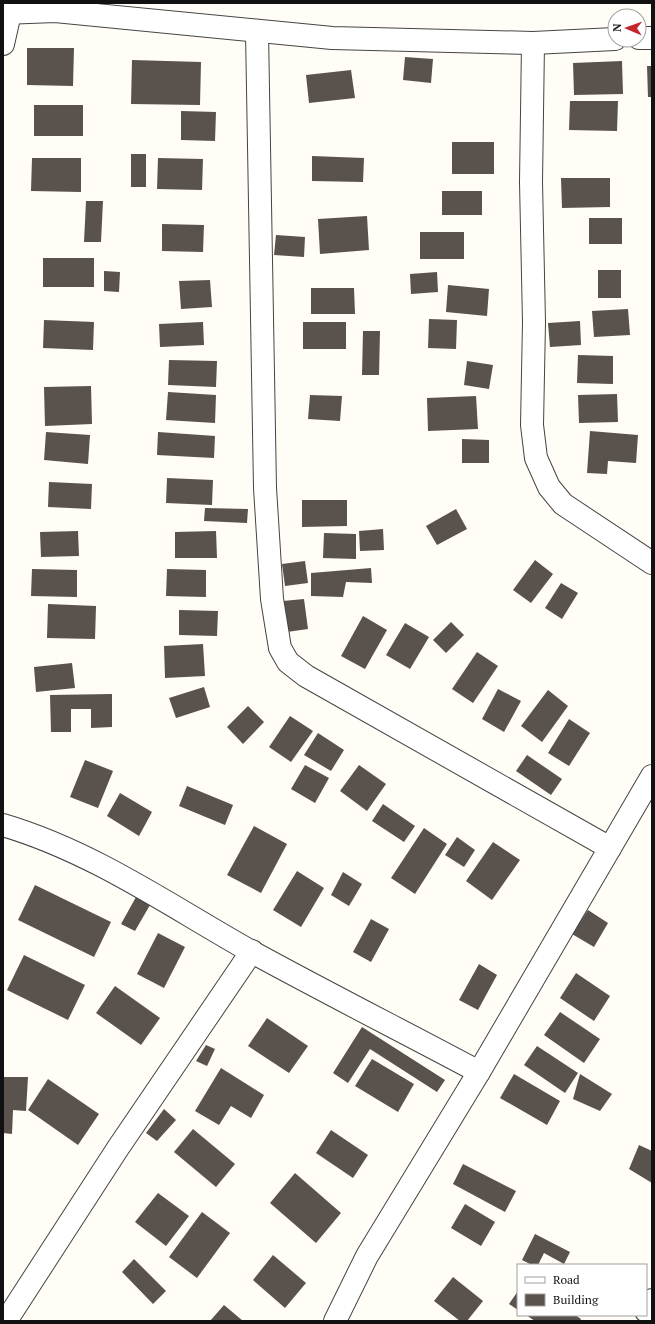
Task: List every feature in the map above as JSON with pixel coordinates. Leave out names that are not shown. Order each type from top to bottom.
[{"type":"street","points":[[3,44],[7,13],[55,11],[137,18],[257,32],[332,38],[533,43],[607,39]]},
{"type":"street","points":[[257,32],[265,488],[272,598],[280,648],[288,662],[306,676],[610,848]]},
{"type":"street","points":[[533,43],[531,182],[534,322],[532,425],[536,458],[549,486],[563,504],[652,563]]},
{"type":"street","points":[[335,1321],[367,1256],[479,1072],[652,776]]},
{"type":"street","points":[[3,825],[53,842],[105,866],[252,951],[479,1072]]},
{"type":"street","points":[[6,1321],[118,1148],[252,951]]},
{"type":"building","points":[[27,48],[74,48],[73,86],[27,85]]},
{"type":"building","points":[[405,57],[433,59],[431,83],[403,80]]},
{"type":"building","points":[[132,60],[201,62],[200,105],[131,104]]},
{"type":"building","points":[[622,61],[623,94],[574,95],[573,63]]},
{"type":"building","points":[[647,66],[652,66],[652,97],[648,97]]},
{"type":"building","points":[[351,70],[355,98],[309,103],[306,75]]},
{"type":"building","points":[[570,101],[618,101],[617,131],[569,130]]},
{"type":"building","points":[[34,105],[83,105],[83,136],[34,136]]},
{"type":"building","points":[[181,111],[216,112],[215,141],[181,140]]},
{"type":"building","points":[[452,142],[494,142],[494,174],[452,174]]},
{"type":"building","points":[[131,154],[146,154],[146,187],[131,187]]},
{"type":"building","points":[[312,156],[364,158],[363,182],[312,181]]},
{"type":"building","points":[[32,158],[81,158],[81,192],[31,191]]},
{"type":"building","points":[[158,158],[203,159],[202,190],[157,189]]},
{"type":"building","points":[[561,178],[610,178],[610,207],[562,208]]},
{"type":"building","points":[[442,191],[482,191],[482,215],[442,215]]},
{"type":"building","points":[[86,201],[103,201],[101,242],[84,242]]},
{"type":"building","points":[[367,216],[369,250],[320,254],[318,219]]},
{"type":"building","points":[[589,218],[622,218],[622,244],[589,244]]},
{"type":"building","points":[[162,224],[204,225],[203,252],[162,251]]},
{"type":"building","points":[[420,232],[464,232],[464,259],[420,259]]},
{"type":"building","points":[[276,235],[305,237],[304,257],[274,255]]},
{"type":"building","points":[[43,258],[94,258],[94,287],[43,287]]},
{"type":"building","points":[[598,270],[621,270],[621,298],[598,298]]},
{"type":"building","points":[[104,271],[120,272],[119,292],[104,291]]},
{"type":"building","points":[[437,272],[438,292],[411,294],[410,274]]},
{"type":"building","points":[[210,280],[212,307],[181,309],[179,281]]},
{"type":"building","points":[[448,285],[489,289],[487,316],[446,312]]},
{"type":"building","points":[[311,288],[354,288],[355,314],[311,314]]},
{"type":"building","points":[[628,309],[630,335],[594,337],[592,311]]},
{"type":"building","points":[[429,319],[457,320],[456,349],[428,348]]},
{"type":"building","points":[[44,320],[94,322],[93,350],[43,348]]},
{"type":"building","points":[[580,321],[581,345],[550,347],[548,323]]},
{"type":"building","points":[[203,322],[204,345],[160,347],[159,324]]},
{"type":"building","points":[[303,322],[346,322],[346,349],[303,349]]},
{"type":"building","points":[[363,331],[380,331],[379,375],[362,375]]},
{"type":"building","points":[[578,355],[613,356],[613,384],[577,383]]},
{"type":"building","points":[[169,360],[217,361],[216,387],[168,385]]},
{"type":"building","points":[[467,361],[493,365],[489,389],[464,385]]},
{"type":"building","points":[[91,386],[92,424],[45,426],[44,387]]},
{"type":"building","points":[[168,392],[216,395],[215,423],[166,420]]},
{"type":"building","points":[[617,394],[618,422],[579,423],[578,395]]},
{"type":"building","points":[[310,395],[342,396],[340,421],[308,419]]},
{"type":"building","points":[[476,396],[478,429],[428,431],[427,398]]},
{"type":"building","points":[[590,431],[638,435],[636,463],[608,461],[607,474],[587,473]]},
{"type":"building","points":[[46,432],[90,435],[88,464],[44,460]]},
{"type":"building","points":[[158,432],[215,436],[214,458],[157,455]]},
{"type":"building","points":[[462,439],[489,440],[489,463],[462,463]]},
{"type":"building","points":[[167,478],[213,480],[212,505],[166,503]]},
{"type":"building","points":[[49,482],[92,484],[91,509],[48,507]]},
{"type":"building","points":[[302,500],[347,500],[347,526],[302,527]]},
{"type":"building","points":[[205,508],[248,509],[247,523],[204,521]]},
{"type":"building","points":[[456,509],[467,529],[437,545],[426,526]]},
{"type":"building","points":[[383,529],[384,550],[360,551],[359,531]]},
{"type":"building","points":[[78,531],[79,556],[41,557],[40,532]]},
{"type":"building","points":[[216,531],[217,558],[175,558],[175,532]]},
{"type":"building","points":[[324,533],[356,534],[356,559],[323,558]]},
{"type":"building","points":[[535,560],[553,574],[531,603],[513,590]]},
{"type":"building","points":[[305,561],[308,583],[285,586],[282,564]]},
{"type":"building","points":[[371,568],[372,583],[346,582],[343,597],[311,596],[311,573]]},
{"type":"building","points":[[32,569],[77,570],[77,597],[31,596]]},
{"type":"building","points":[[167,569],[206,570],[206,597],[166,596]]},
{"type":"building","points":[[561,583],[578,593],[562,619],[545,608]]},
{"type":"building","points":[[304,599],[308,629],[287,632],[283,601]]},
{"type":"building","points":[[48,604],[96,606],[95,639],[47,638]]},
{"type":"building","points":[[179,610],[218,611],[217,636],[179,635]]},
{"type":"building","points":[[363,616],[387,630],[365,669],[341,656]]},
{"type":"building","points":[[451,622],[464,635],[446,653],[433,640]]},
{"type":"building","points":[[405,623],[429,637],[410,669],[386,655]]},
{"type":"building","points":[[203,644],[205,676],[165,678],[164,646]]},
{"type":"building","points":[[477,652],[498,666],[473,703],[452,689]]},
{"type":"building","points":[[72,663],[75,688],[36,692],[34,667]]},
{"type":"building","points":[[204,687],[210,707],[176,718],[169,698]]},
{"type":"building","points":[[498,689],[521,701],[504,732],[482,719]]},
{"type":"building","points":[[548,690],[568,706],[542,742],[521,726]]},
{"type":"building","points":[[112,694],[112,727],[91,728],[91,709],[71,709],[71,732],[51,732],[50,695]]},
{"type":"building","points":[[248,706],[264,722],[243,744],[227,727]]},
{"type":"building","points":[[290,716],[313,731],[291,762],[269,747]]},
{"type":"building","points":[[569,719],[590,733],[569,766],[548,753]]},
{"type":"building","points":[[318,733],[344,750],[331,771],[304,755]]},
{"type":"building","points":[[527,755],[562,779],[551,795],[516,771]]},
{"type":"building","points":[[85,760],[113,771],[98,808],[70,797]]},
{"type":"building","points":[[305,765],[329,778],[315,803],[291,789]]},
{"type":"building","points":[[359,765],[386,784],[367,811],[340,791]]},
{"type":"building","points":[[187,786],[233,805],[225,825],[179,806]]},
{"type":"building","points":[[120,793],[152,812],[139,836],[107,816]]},
{"type":"building","points":[[383,804],[415,826],[404,842],[372,821]]},
{"type":"building","points":[[254,826],[287,844],[261,893],[227,875]]},
{"type":"building","points":[[424,828],[447,844],[415,894],[391,878]]},
{"type":"building","points":[[457,837],[475,850],[464,867],[445,855]]},
{"type":"building","points":[[493,842],[520,860],[492,900],[466,881]]},
{"type":"building","points":[[297,871],[324,888],[301,927],[273,910]]},
{"type":"building","points":[[343,872],[362,884],[349,906],[331,895]]},
{"type":"building","points":[[35,885],[111,922],[94,957],[18,920]]},
{"type":"building","points":[[136,897],[150,905],[135,931],[121,924]]},
{"type":"building","points":[[588,910],[608,923],[594,947],[572,934]]},
{"type":"building","points":[[371,919],[389,929],[371,962],[353,952]]},
{"type":"building","points":[[158,933],[185,947],[164,988],[137,974]]},
{"type":"building","points":[[24,955],[85,985],[68,1020],[7,990]]},
{"type":"building","points":[[479,964],[497,975],[478,1010],[459,1000]]},
{"type":"building","points":[[576,973],[610,996],[594,1021],[560,998]]},
{"type":"building","points":[[115,986],[160,1018],[141,1045],[96,1013]]},
{"type":"building","points":[[560,1012],[600,1039],[584,1063],[544,1035]]},
{"type":"building","points":[[267,1018],[308,1046],[289,1073],[248,1046]]},
{"type":"building","points":[[362,1027],[445,1080],[437,1092],[370,1049],[348,1083],[333,1073]]},
{"type":"building","points":[[206,1045],[215,1049],[207,1066],[196,1061]]},
{"type":"building","points":[[537,1046],[578,1073],[565,1093],[524,1065]]},
{"type":"building","points":[[372,1059],[414,1084],[398,1112],[355,1086]]},
{"type":"building","points":[[221,1068],[264,1095],[251,1118],[231,1106],[219,1125],[195,1111]]},
{"type":"building","points":[[514,1074],[560,1101],[547,1125],[500,1098]]},
{"type":"building","points":[[580,1074],[612,1094],[600,1111],[573,1099]]},
{"type":"building","points":[[4,1077],[28,1077],[26,1111],[13,1110],[12,1134],[3,1133]]},
{"type":"building","points":[[48,1079],[99,1114],[78,1145],[28,1110]]},
{"type":"building","points":[[164,1109],[176,1120],[157,1141],[146,1133]]},
{"type":"building","points":[[193,1129],[235,1164],[216,1187],[174,1152]]},
{"type":"building","points":[[331,1130],[368,1155],[353,1178],[316,1153]]},
{"type":"building","points":[[639,1145],[652,1151],[652,1183],[629,1169]]},
{"type":"building","points":[[463,1164],[516,1191],[505,1212],[453,1184]]},
{"type":"building","points":[[295,1173],[341,1213],[316,1243],[270,1203]]},
{"type":"building","points":[[158,1193],[189,1216],[166,1246],[135,1222]]},
{"type":"building","points":[[465,1204],[495,1222],[481,1246],[451,1228]]},
{"type":"building","points":[[202,1212],[230,1233],[197,1278],[169,1257]]},
{"type":"building","points":[[535,1234],[570,1252],[564,1264],[544,1253],[538,1264],[530,1264],[522,1260]]},
{"type":"building","points":[[273,1255],[306,1283],[285,1308],[253,1280]]},
{"type":"building","points":[[134,1259],[166,1291],[153,1304],[122,1272]]},
{"type":"building","points":[[453,1277],[483,1301],[467,1321],[460,1321],[434,1301]]},
{"type":"building","points":[[517,1292],[517,1309],[509,1304]]},
{"type":"building","points":[[224,1305],[243,1321],[210,1321]]},
{"type":"building","points":[[528,1316],[576,1316],[581,1319],[580,1321],[535,1321]]}]
